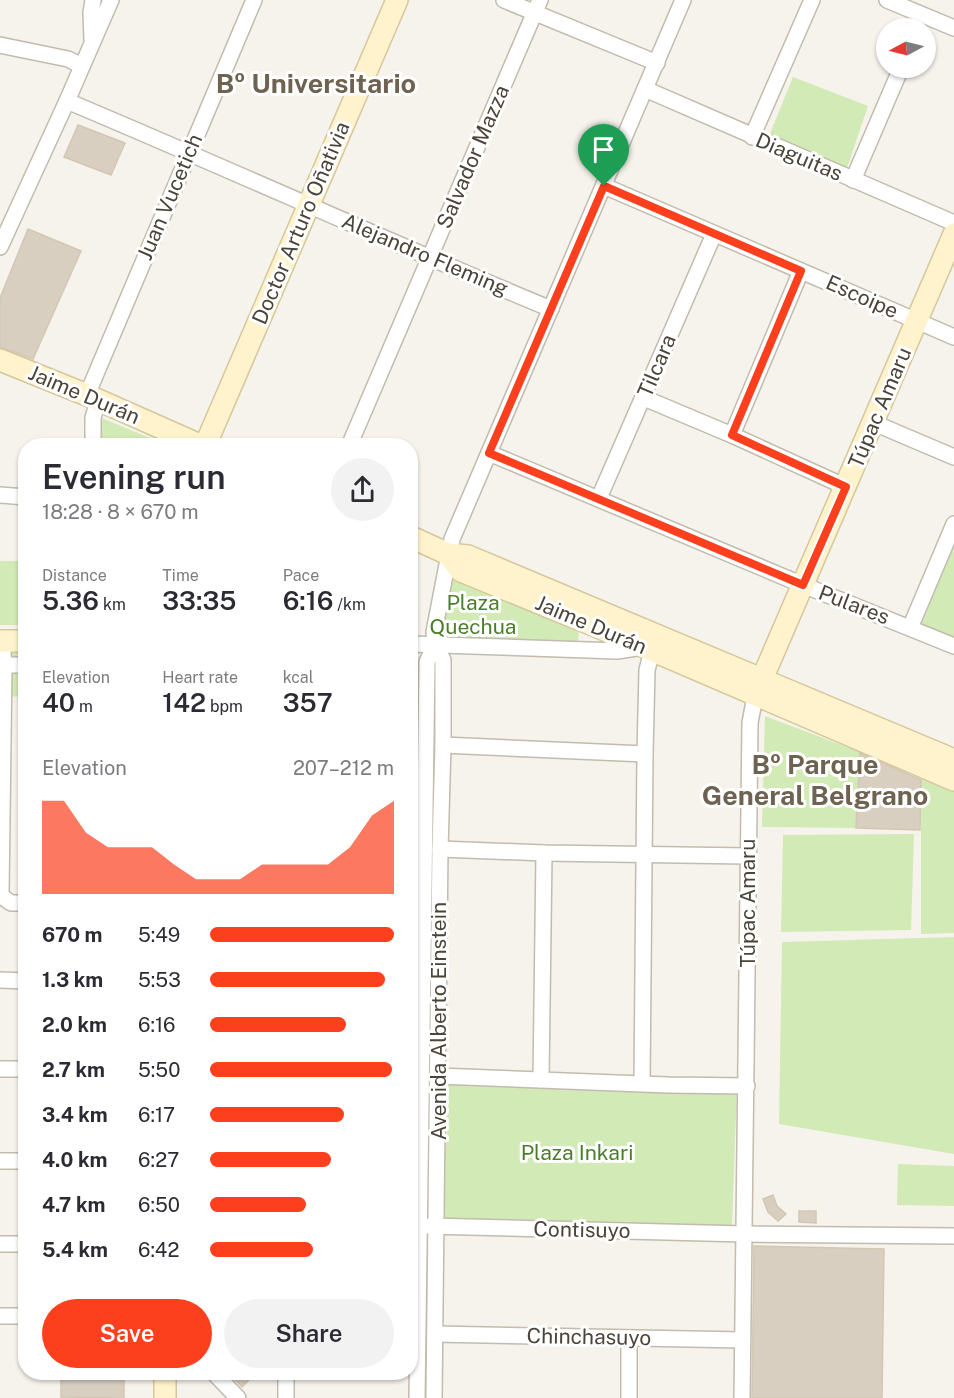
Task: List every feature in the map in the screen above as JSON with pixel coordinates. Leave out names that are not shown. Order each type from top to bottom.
[{"type":"street","points":[[93,0],[91,14],[93,42]]},
{"type":"street","points":[[0,247],[111,0]]},
{"type":"street","name":"Juan Vucetich","points":[[93,438],[93,397],[189,153],[254,0]]},
{"type":"street","name":"Doctor Arturo Oñativia","points":[[207,438],[397,0]]},
{"type":"street","points":[[504,0],[537,7],[657,63]]},
{"type":"street","name":"Avenida Alberto Einstein","points":[[418,1137],[424,1003],[427,662],[435,645],[435,622],[448,554],[452,539],[683,0]]},
{"type":"street","points":[[752,137],[812,0]]},
{"type":"street","points":[[886,0],[915,18]]},
{"type":"street","name":"Salvador Mazza","points":[[352,438],[537,7]]},
{"type":"street","points":[[936,25],[954,28]]},
{"type":"street","points":[[0,45],[68,59],[82,66]]},
{"type":"street","points":[[853,180],[897,78]]},
{"type":"street","name":"Diaguitas","points":[[645,89],[954,223]]},
{"type":"street","name":"Alejandro Fleming","points":[[67,101],[551,309]]},
{"type":"street","name":"Escoipe","points":[[604,186],[954,337]]},
{"type":"street","name":"Tilcara","points":[[599,498],[714,234]]},
{"type":"street","name":"Túpac Amaru","points":[[742,1398],[750,723],[758,688],[954,234]]},
{"type":"street","points":[[732,435],[801,271]]},
{"type":"street","name":"Jaime Durán","points":[[0,360],[93,397],[185,438]]},
{"type":"street","points":[[644,398],[846,487]]},
{"type":"street","points":[[874,423],[954,457]]},
{"type":"street","name":"Pulares","points":[[489,453],[954,646]]},
{"type":"street","points":[[0,495],[18,496]]},
{"type":"street","points":[[910,628],[954,524]]},
{"type":"street","points":[[418,540],[448,554]]},
{"type":"street","name":"Jaime Durán","points":[[448,554],[461,572],[647,649],[758,688]]},
{"type":"street","name":"Jaime Durán","points":[[448,554],[468,555],[954,780]]},
{"type":"street","points":[[18,641],[1,641],[4,665],[0,895],[11,903],[18,903]]},
{"type":"street","points":[[418,644],[617,651],[647,649],[642,1083]]},
{"type":"street","name":"Avenida Alberto Einstein","points":[[425,851],[443,745],[443,660],[435,645]]},
{"type":"street","points":[[4,665],[18,665]]},
{"type":"street","points":[[758,688],[954,760]]},
{"type":"street","points":[[443,745],[645,754]]},
{"type":"street","points":[[425,851],[748,856]]},
{"type":"street","points":[[541,1080],[544,853]]},
{"type":"street","points":[[0,980],[18,981]]},
{"type":"street","name":"Avenida Alberto Einstein","points":[[424,1003],[438,1076],[438,1226],[434,1398]]},
{"type":"street","points":[[0,1069],[18,1069]]},
{"type":"street","points":[[438,1076],[747,1086]]},
{"type":"street","points":[[0,1161],[18,1161]]},
{"type":"street","name":"Avenida Alberto Einstein","points":[[418,1217],[420,1226],[418,1341]]},
{"type":"street","name":"Contisuyo","points":[[420,1226],[744,1234],[954,1236]]},
{"type":"street","points":[[0,1244],[18,1244]]},
{"type":"street","points":[[0,1316],[18,1316]]},
{"type":"street","name":"Chinchasuyo","points":[[435,1334],[742,1340]]},
{"type":"street","points":[[629,1338],[629,1398]]},
{"type":"street","points":[[165,1380],[165,1398]]},
{"type":"street","points":[[221,1380],[238,1398]]},
{"type":"street","points":[[285,1398],[286,1380]]},
{"type":"street","name":"Avenida Alberto Einstein","points":[[417,1380],[417,1398]]},
{"type":"green space","points":[[793,77],[868,106],[846,171],[767,141]]},
{"type":"green space","points":[[97,416],[150,438],[96,438]]},
{"type":"green space","points":[[954,544],[954,641],[920,628]]},
{"type":"green space","points":[[0,561],[18,561],[18,625],[0,625]]},
{"type":"green space","name":"Plaza Quechua","points":[[453,578],[579,630],[578,643],[447,640],[444,610]]},
{"type":"green space","points":[[8,651],[18,651],[18,697],[8,696]]},
{"type":"green space","points":[[765,716],[860,752],[856,828],[762,827]]},
{"type":"green space","points":[[921,777],[954,791],[954,933],[921,934]]},
{"type":"green space","points":[[914,834],[911,930],[781,932],[783,835]]},
{"type":"green space","points":[[954,937],[954,1154],[779,1124],[782,942]]},
{"type":"green space","name":"Plaza Inkari","points":[[445,1077],[737,1086],[732,1226],[443,1223]]},
{"type":"green space","points":[[898,1164],[954,1166],[954,1206],[897,1205]]},
{"type":"building","points":[[78,125],[125,143],[111,175],[64,157]]},
{"type":"building","points":[[28,229],[81,251],[33,359],[0,347],[0,298]]},
{"type":"building","points":[[860,753],[921,780],[920,830],[856,828]]},
{"type":"building","points":[[773,1195],[777,1206],[786,1214],[778,1221],[768,1212],[763,1199]]},
{"type":"building","points":[[799,1211],[816,1211],[816,1223],[799,1222]]},
{"type":"building","points":[[754,1246],[884,1249],[882,1398],[752,1398]]},
{"type":"building","points":[[61,1380],[124,1380],[124,1398],[61,1397]]},
{"type":"building","points":[[235,1380],[249,1380],[242,1387]]},
{"type":"district","name":"Bº Universitario","points":[[316,84]]},
{"type":"district","name":"Bº Parque General Belgrano","points":[[815,780]]},
{"type":"route","points":[[604,186],[801,271],[732,435],[846,487],[803,585],[489,453],[604,186]]}]
